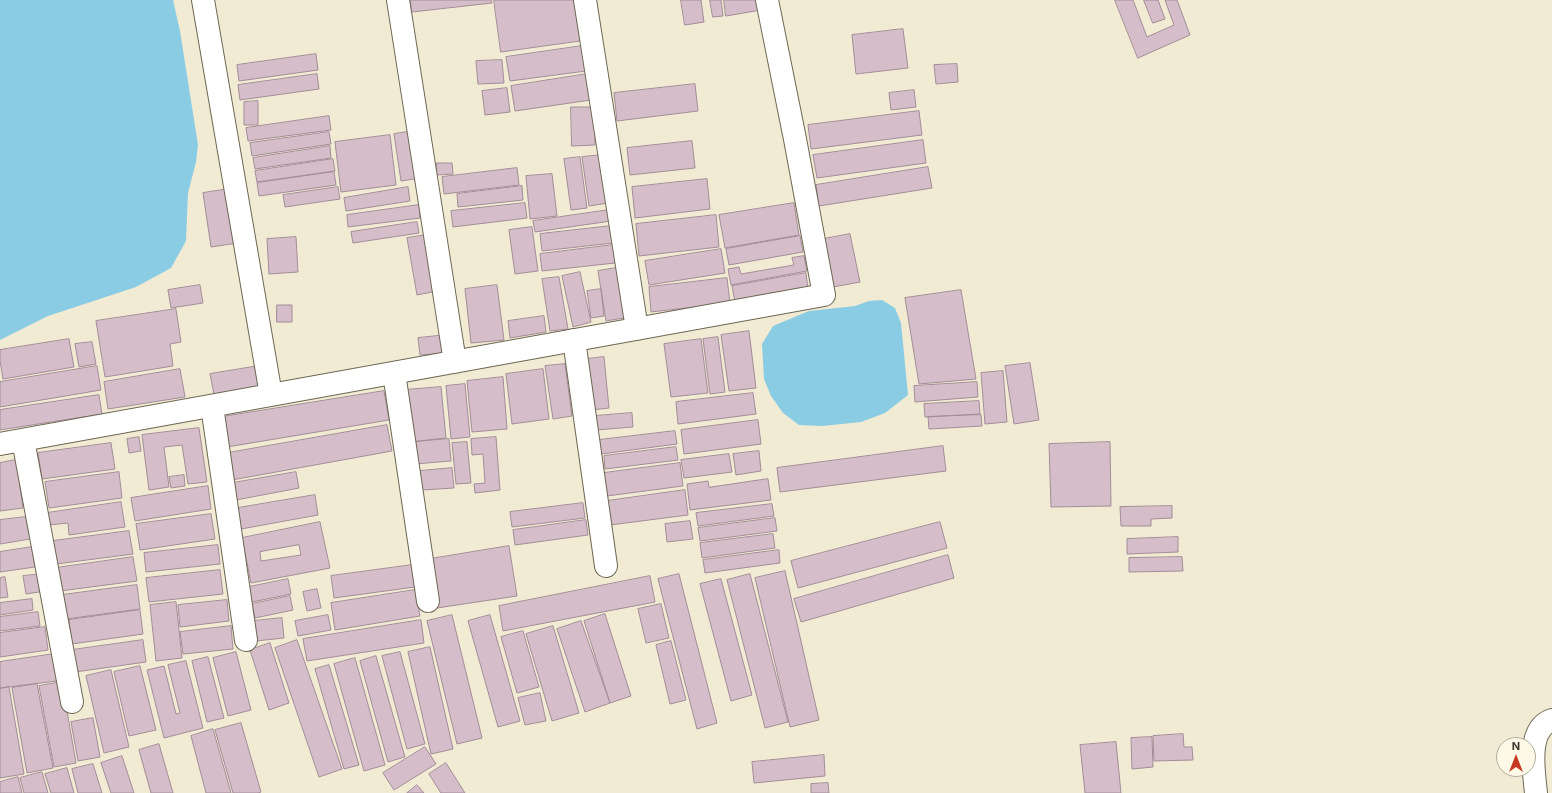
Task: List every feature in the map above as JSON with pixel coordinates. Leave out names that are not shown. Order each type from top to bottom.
[{"type":"street","points":[[203,0],[272,395]]},
{"type":"street","points":[[398,0],[455,362]]},
{"type":"street","points":[[585,0],[636,329]]},
{"type":"street","points":[[0,444],[824,295],[767,0]]},
{"type":"street","points":[[574,340],[606,566]]},
{"type":"street","points":[[394,373],[428,601]]},
{"type":"street","points":[[212,406],[246,640]]},
{"type":"street","points":[[23,440],[72,702]]},
{"type":"street","points":[[1536,793],[1533,752],[1537,733],[1548,721],[1552,720]]},
{"type":"water","points":[[0,0],[173,0],[180,31],[198,145],[196,162],[188,193],[186,241],[171,268],[136,287],[48,316],[0,340]]},
{"type":"water","points":[[882,300],[895,308],[901,323],[908,395],[885,413],[861,422],[822,426],[799,425],[783,413],[771,396],[764,379],[762,344],[773,326],[809,311],[855,306],[869,301]]},
{"type":"building","points":[[411,0],[491,0],[492,3],[412,12]]},
{"type":"building","points":[[494,0],[574,0],[580,41],[501,52]]},
{"type":"building","points":[[681,0],[701,0],[704,22],[685,25]]},
{"type":"building","points":[[710,0],[721,0],[723,16],[713,17]]},
{"type":"building","points":[[724,0],[759,0],[761,10],[726,16]]},
{"type":"building","points":[[1115,0],[1133,0],[1147,37],[1174,25],[1165,0],[1177,0],[1190,35],[1138,58]]},
{"type":"building","points":[[1144,0],[1158,0],[1165,19],[1153,23]]},
{"type":"building","points":[[903,29],[908,68],[856,74],[852,35]]},
{"type":"building","points":[[582,46],[586,71],[510,81],[506,57]]},
{"type":"building","points":[[316,54],[318,70],[239,81],[237,65]]},
{"type":"building","points":[[502,60],[504,83],[478,84],[476,61]]},
{"type":"building","points":[[957,64],[958,82],[936,84],[934,65]]},
{"type":"building","points":[[317,74],[319,89],[240,100],[238,85]]},
{"type":"building","points":[[587,74],[591,100],[515,111],[511,86]]},
{"type":"building","points":[[695,84],[698,111],[617,121],[614,93]]},
{"type":"building","points":[[507,88],[510,112],[485,115],[482,91]]},
{"type":"building","points":[[914,90],[916,107],[891,110],[889,93]]},
{"type":"building","points":[[258,101],[258,125],[244,125],[244,102]]},
{"type":"building","points":[[571,107],[595,107],[595,145],[572,146]]},
{"type":"building","points":[[919,111],[922,135],[811,149],[808,125]]},
{"type":"building","points":[[329,116],[331,130],[248,141],[246,128]]},
{"type":"building","points":[[414,131],[421,178],[401,181],[394,134]]},
{"type":"building","points":[[329,132],[331,144],[252,156],[250,143]]},
{"type":"building","points":[[390,135],[396,185],[341,192],[335,142]]},
{"type":"building","points":[[923,140],[926,163],[817,178],[813,155]]},
{"type":"building","points":[[692,141],[695,168],[630,175],[627,148]]},
{"type":"building","points":[[330,146],[331,158],[255,169],[253,158]]},
{"type":"building","points":[[602,155],[608,203],[589,206],[582,157]]},
{"type":"building","points":[[580,157],[587,208],[571,210],[564,159]]},
{"type":"building","points":[[333,159],[335,171],[257,182],[255,171]]},
{"type":"building","points":[[437,163],[452,163],[453,174],[437,175]]},
{"type":"building","points":[[928,167],[932,188],[819,206],[816,185]]},
{"type":"building","points":[[517,168],[519,185],[444,194],[442,177]]},
{"type":"building","points":[[334,172],[336,185],[259,196],[257,183]]},
{"type":"building","points":[[552,174],[557,216],[530,219],[526,176]]},
{"type":"building","points":[[707,179],[710,209],[635,218],[632,187]]},
{"type":"building","points":[[522,186],[523,200],[458,207],[457,194]]},
{"type":"building","points":[[338,187],[340,199],[285,207],[283,195]]},
{"type":"building","points":[[408,187],[410,201],[346,211],[344,198]]},
{"type":"building","points":[[229,189],[238,243],[211,247],[203,193]]},
{"type":"building","points":[[525,203],[527,218],[453,227],[451,211]]},
{"type":"building","points":[[794,203],[799,235],[725,248],[719,215]]},
{"type":"building","points":[[419,205],[420,218],[348,227],[347,215]]},
{"type":"building","points":[[609,210],[611,221],[535,232],[533,221]]},
{"type":"building","points":[[716,215],[719,247],[639,256],[636,224]]},
{"type":"building","points":[[417,222],[419,233],[353,243],[351,232]]},
{"type":"building","points":[[611,226],[613,243],[542,251],[540,234]]},
{"type":"building","points":[[532,227],[538,271],[515,274],[509,230]]},
{"type":"building","points":[[850,234],[860,282],[833,287],[824,239]]},
{"type":"building","points":[[427,235],[437,291],[417,295],[407,238]]},
{"type":"building","points":[[800,236],[803,252],[729,265],[726,249]]},
{"type":"building","points":[[296,237],[298,272],[269,274],[267,239]]},
{"type":"building","points":[[613,245],[615,263],[542,271],[540,254]]},
{"type":"building","points":[[721,249],[725,273],[649,285],[645,261]]},
{"type":"building","points":[[804,256],[807,271],[731,285],[728,269],[739,267],[741,274],[794,265],[792,258]]},
{"type":"building","points":[[622,267],[630,317],[606,321],[598,271]]},
{"type":"building","points":[[580,272],[591,322],[573,327],[562,276]]},
{"type":"building","points":[[806,273],[808,289],[735,302],[732,286]]},
{"type":"building","points":[[559,277],[568,329],[550,331],[542,279]]},
{"type":"building","points":[[727,278],[730,303],[651,312],[649,287]]},
{"type":"building","points":[[200,285],[203,303],[171,308],[168,290]]},
{"type":"building","points":[[497,285],[504,340],[471,343],[465,289]]},
{"type":"building","points":[[601,289],[604,316],[591,318],[587,291]]},
{"type":"building","points":[[961,290],[976,379],[919,384],[905,298]]},
{"type":"building","points":[[277,305],[292,305],[292,322],[277,322]]},
{"type":"building","points":[[176,309],[181,342],[170,344],[173,366],[105,377],[96,321]]},
{"type":"building","points":[[544,316],[546,332],[510,338],[508,321]]},
{"type":"building","points":[[749,331],[756,388],[729,391],[721,335]]},
{"type":"building","points":[[447,335],[448,353],[420,355],[418,338]]},
{"type":"building","points":[[718,337],[725,392],[710,394],[703,339]]},
{"type":"building","points":[[69,339],[74,367],[3,379],[0,350]]},
{"type":"building","points":[[701,339],[708,393],[671,397],[664,344]]},
{"type":"building","points":[[92,342],[96,364],[79,367],[75,344]]},
{"type":"building","points":[[604,357],[609,408],[592,410],[587,359]]},
{"type":"building","points":[[1030,363],[1039,420],[1014,424],[1005,366]]},
{"type":"building","points":[[565,364],[572,416],[553,419],[545,366]]},
{"type":"building","points":[[265,365],[268,385],[214,394],[210,374]]},
{"type":"building","points":[[97,366],[101,390],[0,407],[0,382]]},
{"type":"building","points":[[180,369],[185,397],[108,409],[104,382]]},
{"type":"building","points":[[543,369],[549,419],[512,424],[506,374]]},
{"type":"building","points":[[1003,371],[1007,422],[985,424],[981,373]]},
{"type":"building","points":[[503,377],[507,429],[472,432],[467,381]]},
{"type":"building","points":[[977,382],[978,397],[915,402],[914,386]]},
{"type":"building","points":[[465,384],[470,437],[451,439],[446,386]]},
{"type":"building","points":[[441,387],[446,438],[410,442],[405,390]]},
{"type":"building","points":[[384,391],[389,420],[227,447],[222,417]]},
{"type":"building","points":[[753,393],[756,414],[678,424],[676,402]]},
{"type":"building","points":[[99,395],[102,414],[0,430],[0,410]]},
{"type":"building","points":[[979,401],[980,414],[925,417],[924,404]]},
{"type":"building","points":[[632,413],[633,427],[596,430],[595,416]]},
{"type":"building","points":[[981,415],[982,426],[929,429],[928,417]]},
{"type":"building","points":[[758,420],[761,444],[684,454],[681,430]]},
{"type":"building","points":[[387,425],[392,451],[232,480],[228,453]]},
{"type":"building","points":[[199,428],[207,482],[188,484],[182,445],[164,447],[169,487],[149,490],[142,435]]},
{"type":"building","points":[[675,431],[677,444],[601,454],[599,440]]},
{"type":"building","points":[[139,437],[141,451],[129,453],[127,439]]},
{"type":"building","points":[[496,437],[500,490],[475,493],[474,484],[485,483],[483,454],[472,455],[471,439]]},
{"type":"building","points":[[449,439],[451,461],[415,464],[414,442]]},
{"type":"building","points":[[467,442],[471,483],[456,484],[452,443]]},
{"type":"building","points":[[1110,442],[1111,506],[1051,507],[1049,444]]},
{"type":"building","points":[[111,443],[115,469],[42,479],[38,453]]},
{"type":"building","points":[[943,446],[946,471],[780,492],[777,468]]},
{"type":"building","points":[[676,447],[678,460],[605,469],[604,456]]},
{"type":"building","points":[[759,451],[761,471],[736,475],[733,454]]},
{"type":"building","points":[[729,454],[732,472],[684,478],[681,460]]},
{"type":"building","points":[[16,460],[23,508],[0,511],[0,463]]},
{"type":"building","points":[[680,463],[683,486],[607,496],[604,473]]},
{"type":"building","points":[[452,468],[454,488],[422,490],[420,471]]},
{"type":"building","points":[[119,472],[122,498],[49,508],[45,482]]},
{"type":"building","points":[[296,472],[299,488],[236,500],[233,483]]},
{"type":"building","points":[[184,475],[185,486],[171,488],[169,477]]},
{"type":"building","points":[[768,479],[771,500],[690,510],[687,484],[708,481],[709,487]]},
{"type":"building","points":[[208,486],[211,509],[135,521],[131,498]]},
{"type":"building","points":[[685,490],[688,515],[610,525],[607,501]]},
{"type":"building","points":[[315,495],[318,515],[241,529],[238,508]]},
{"type":"building","points":[[121,502],[125,527],[69,535],[68,523],[49,525],[47,513]]},
{"type":"building","points":[[583,503],[585,518],[512,527],[510,512]]},
{"type":"building","points":[[772,504],[774,516],[698,526],[696,513]]},
{"type":"building","points":[[1172,506],[1172,518],[1151,519],[1151,526],[1121,526],[1120,507]]},
{"type":"building","points":[[211,514],[215,539],[140,550],[136,524]]},
{"type":"building","points":[[26,517],[30,539],[0,544],[0,520]]},
{"type":"building","points":[[775,518],[777,531],[700,541],[698,528]]},
{"type":"building","points":[[586,520],[588,535],[515,545],[513,530]]},
{"type":"building","points":[[690,521],[693,539],[667,542],[665,524]]},
{"type":"building","points":[[320,522],[330,568],[251,583],[242,538]],"holes":[[[299,545],[301,555],[261,561],[260,552]]]},
{"type":"building","points":[[940,522],[947,548],[798,588],[791,561]]},
{"type":"building","points":[[129,531],[133,554],[56,564],[53,541]]},
{"type":"building","points":[[773,534],[775,548],[702,558],[700,543]]},
{"type":"building","points":[[1178,537],[1178,552],[1127,554],[1127,539]]},
{"type":"building","points":[[218,545],[220,564],[146,572],[144,553]]},
{"type":"building","points":[[509,546],[517,596],[437,608],[430,559]]},
{"type":"building","points":[[32,547],[35,567],[0,572],[0,552]]},
{"type":"building","points":[[779,550],[780,563],[705,573],[703,560]]},
{"type":"building","points":[[948,555],[954,578],[801,622],[794,599]]},
{"type":"building","points":[[133,557],[137,581],[60,591],[56,568]]},
{"type":"building","points":[[1182,557],[1183,571],[1129,572],[1129,558]]},
{"type":"building","points":[[412,565],[415,587],[334,598],[331,576]]},
{"type":"building","points":[[220,570],[223,594],[149,602],[146,578]]},
{"type":"building","points":[[785,571],[819,720],[790,727],[755,578]]},
{"type":"building","points":[[43,574],[45,591],[26,594],[23,576]]},
{"type":"building","points":[[679,574],[717,723],[697,729],[658,579]]},
{"type":"building","points":[[750,574],[788,722],[765,728],[727,580]]},
{"type":"building","points":[[650,576],[655,602],[503,631],[499,606]]},
{"type":"building","points":[[5,577],[8,597],[0,598],[0,578]]},
{"type":"building","points":[[288,579],[291,594],[252,602],[249,587]]},
{"type":"building","points":[[721,579],[752,695],[731,701],[700,584]]},
{"type":"building","points":[[137,585],[140,609],[66,619],[62,595]]},
{"type":"building","points":[[317,589],[321,608],[307,611],[303,592]]},
{"type":"building","points":[[415,590],[420,616],[335,630],[331,603]]},
{"type":"building","points":[[290,596],[293,610],[255,618],[252,604]]},
{"type":"building","points":[[32,599],[33,610],[0,615],[0,603]]},
{"type":"building","points":[[227,600],[229,621],[180,627],[178,605]]},
{"type":"building","points":[[176,602],[182,658],[156,661],[150,605]]},
{"type":"building","points":[[661,604],[669,638],[646,643],[638,609]]},
{"type":"building","points":[[140,610],[143,634],[72,644],[69,620]]},
{"type":"building","points":[[38,612],[40,626],[0,631],[0,617]]},
{"type":"building","points":[[605,614],[631,696],[610,703],[584,621]]},
{"type":"building","points":[[328,615],[331,630],[298,636],[295,621]]},
{"type":"building","points":[[452,615],[482,738],[457,744],[427,621]]},
{"type":"building","points":[[490,615],[520,721],[498,727],[468,621]]},
{"type":"building","points":[[282,618],[284,638],[256,641],[254,621]]},
{"type":"building","points":[[421,620],[424,643],[307,661],[303,639]]},
{"type":"building","points":[[581,621],[610,703],[585,712],[557,629]]},
{"type":"building","points":[[231,626],[233,649],[183,654],[180,632]]},
{"type":"building","points":[[553,626],[579,713],[552,721],[526,634]]},
{"type":"building","points":[[45,627],[48,650],[0,657],[0,633]]},
{"type":"building","points":[[523,631],[539,687],[517,693],[501,637]]},
{"type":"building","points":[[143,640],[146,662],[75,672],[72,650]]},
{"type":"building","points":[[297,640],[342,769],[319,777],[275,648]]},
{"type":"building","points":[[671,641],[686,700],[670,704],[656,645]]},
{"type":"building","points":[[270,643],[289,703],[269,710],[250,650]]},
{"type":"building","points":[[430,647],[453,749],[431,754],[408,652]]},
{"type":"building","points":[[236,652],[251,710],[228,716],[213,658]]},
{"type":"building","points":[[400,652],[425,744],[407,749],[382,656]]},
{"type":"building","points":[[54,654],[57,681],[0,688],[0,662]]},
{"type":"building","points":[[376,656],[405,757],[388,762],[360,661]]},
{"type":"building","points":[[208,657],[224,718],[207,722],[192,661]]},
{"type":"building","points":[[355,658],[385,765],[364,771],[334,664]]},
{"type":"building","points":[[186,661],[203,728],[164,738],[147,670],[164,666],[176,714],[180,713],[168,665]]},
{"type":"building","points":[[329,665],[359,765],[344,769],[315,669]]},
{"type":"building","points":[[140,666],[156,730],[129,736],[114,672]]},
{"type":"building","points":[[111,670],[129,747],[104,753],[86,676]]},
{"type":"building","points":[[62,682],[76,763],[54,767],[39,686]]},
{"type":"building","points":[[37,684],[53,768],[27,773],[12,688]]},
{"type":"building","points":[[9,687],[24,774],[0,778],[0,689]]},
{"type":"building","points":[[540,693],[546,721],[525,725],[518,698]]},
{"type":"building","points":[[93,718],[100,757],[78,761],[71,722]]},
{"type":"building","points":[[241,723],[261,792],[258,793],[233,793],[215,730]]},
{"type":"building","points":[[213,729],[231,793],[206,793],[191,736]]},
{"type":"building","points":[[1183,734],[1184,747],[1192,747],[1193,760],[1154,761],[1153,736]]},
{"type":"building","points":[[1152,737],[1153,767],[1132,769],[1131,738]]},
{"type":"building","points":[[1116,742],[1121,793],[1085,793],[1080,745]]},
{"type":"building","points":[[159,744],[173,793],[151,793],[139,750]]},
{"type":"building","points":[[425,747],[436,764],[394,790],[383,773]]},
{"type":"building","points":[[824,755],[825,776],[754,783],[752,762]]},
{"type":"building","points":[[122,756],[134,793],[111,793],[101,763]]},
{"type":"building","points":[[446,763],[465,793],[441,793],[429,774]]},
{"type":"building","points":[[93,764],[102,793],[78,793],[72,769]]},
{"type":"building","points":[[67,768],[74,793],[51,793],[45,774]]},
{"type":"building","points":[[42,772],[48,793],[24,793],[20,778]]},
{"type":"building","points":[[18,777],[22,793],[0,793],[0,782]]},
{"type":"building","points":[[828,783],[829,793],[811,793],[811,784]]},
{"type":"building","points":[[417,785],[424,793],[407,793]]}]
